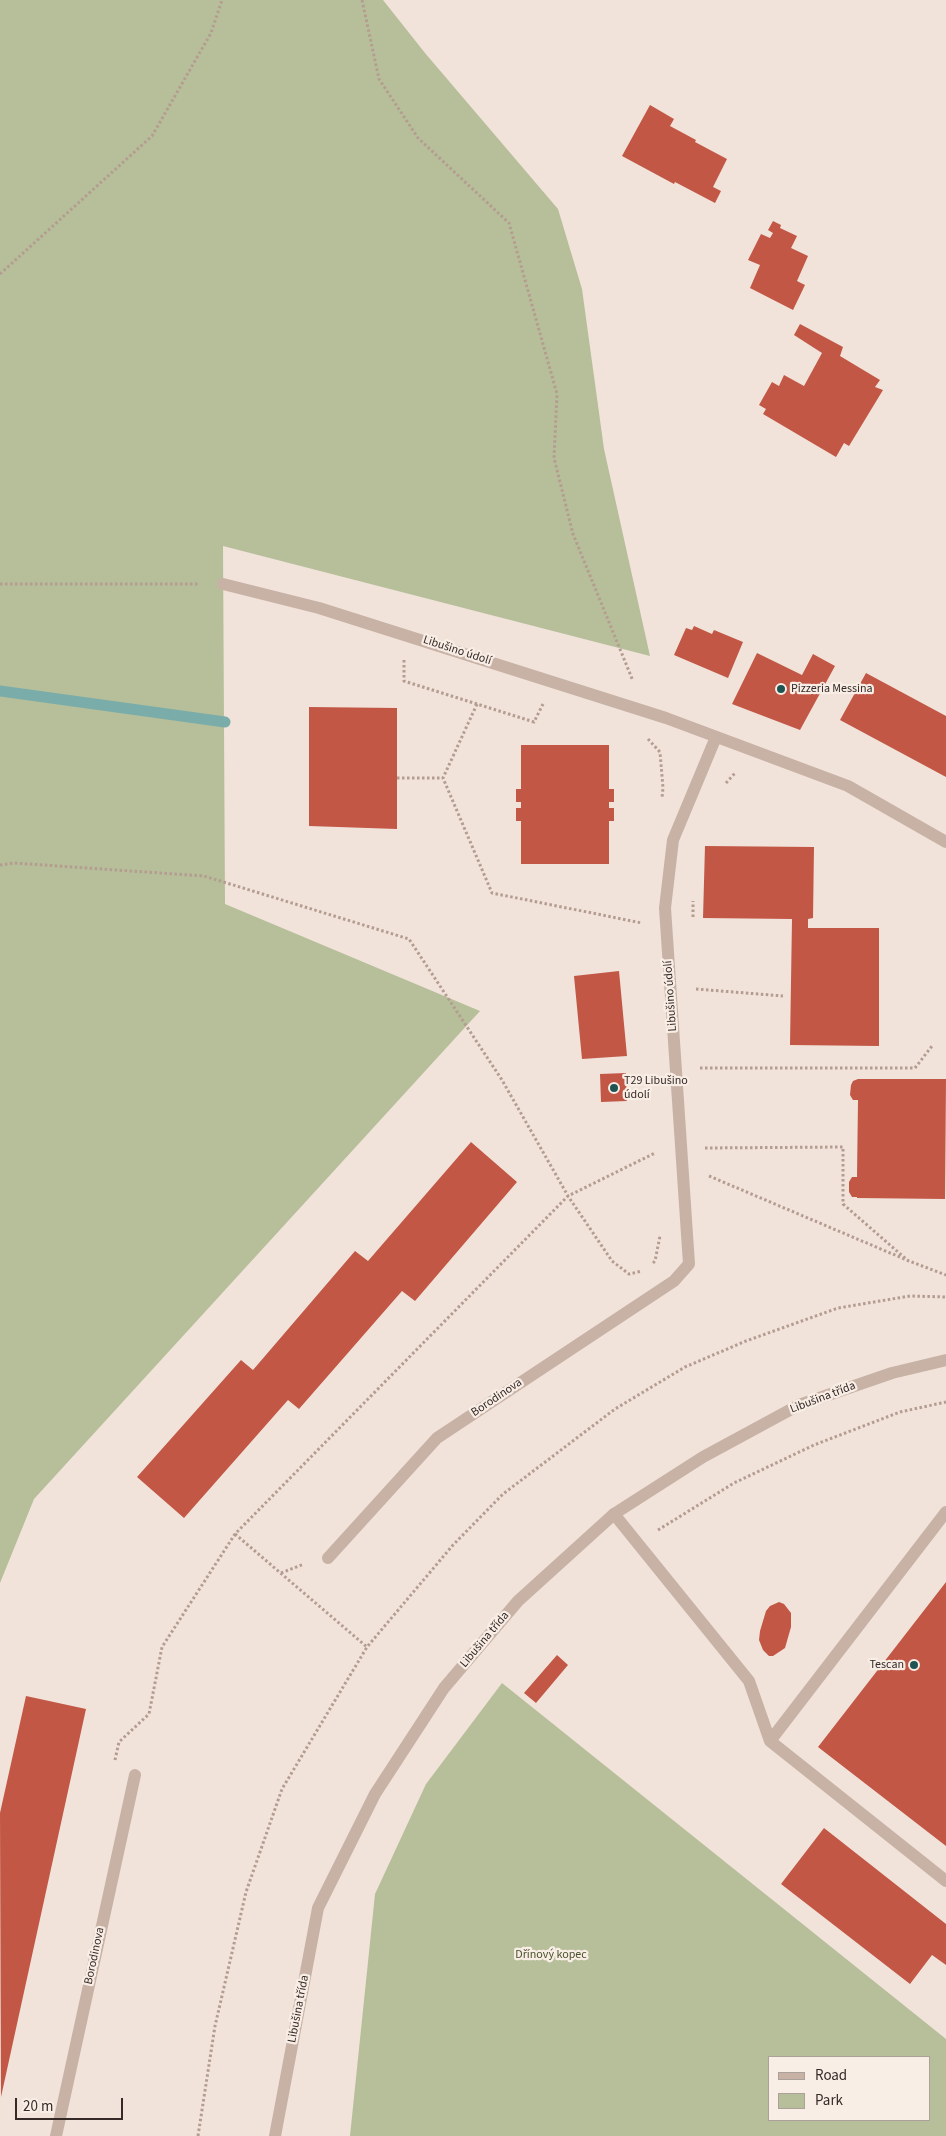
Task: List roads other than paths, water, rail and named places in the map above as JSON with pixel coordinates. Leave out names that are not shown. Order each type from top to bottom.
[{"type":"street","name":"Libušino údolí","points":[[223,584],[320,608],[666,718],[848,786],[946,842]]},
{"type":"street","name":"Libušino údolí","points":[[689,1264],[665,908],[673,840],[716,737]]},
{"type":"street","name":"Borodinova","points":[[328,1558],[437,1438],[674,1281],[689,1264]]},
{"type":"street","name":"Libušina třída","points":[[275,2136],[318,1908],[375,1794],[444,1688],[518,1601],[614,1514],[703,1457],[798,1405],[892,1373],[946,1360]]},
{"type":"street","points":[[770,1741],[946,1512]]},
{"type":"street","points":[[614,1514],[636,1544],[749,1682],[770,1741],[946,1881]]},
{"type":"street","name":"Borodinova","points":[[56,2136],[135,1775]]},
{"type":"waterway","points":[[0,691],[225,722]]},
{"type":"place","name":"Pizzeria Messina","points":[[781,689]]},
{"type":"place","name":"T29 Libušino údolí","points":[[614,1088]]},
{"type":"place","name":"Tescan","points":[[914,1665]]},
{"type":"park label","name":"Dřínový kopec","points":[[551,1955]]}]
